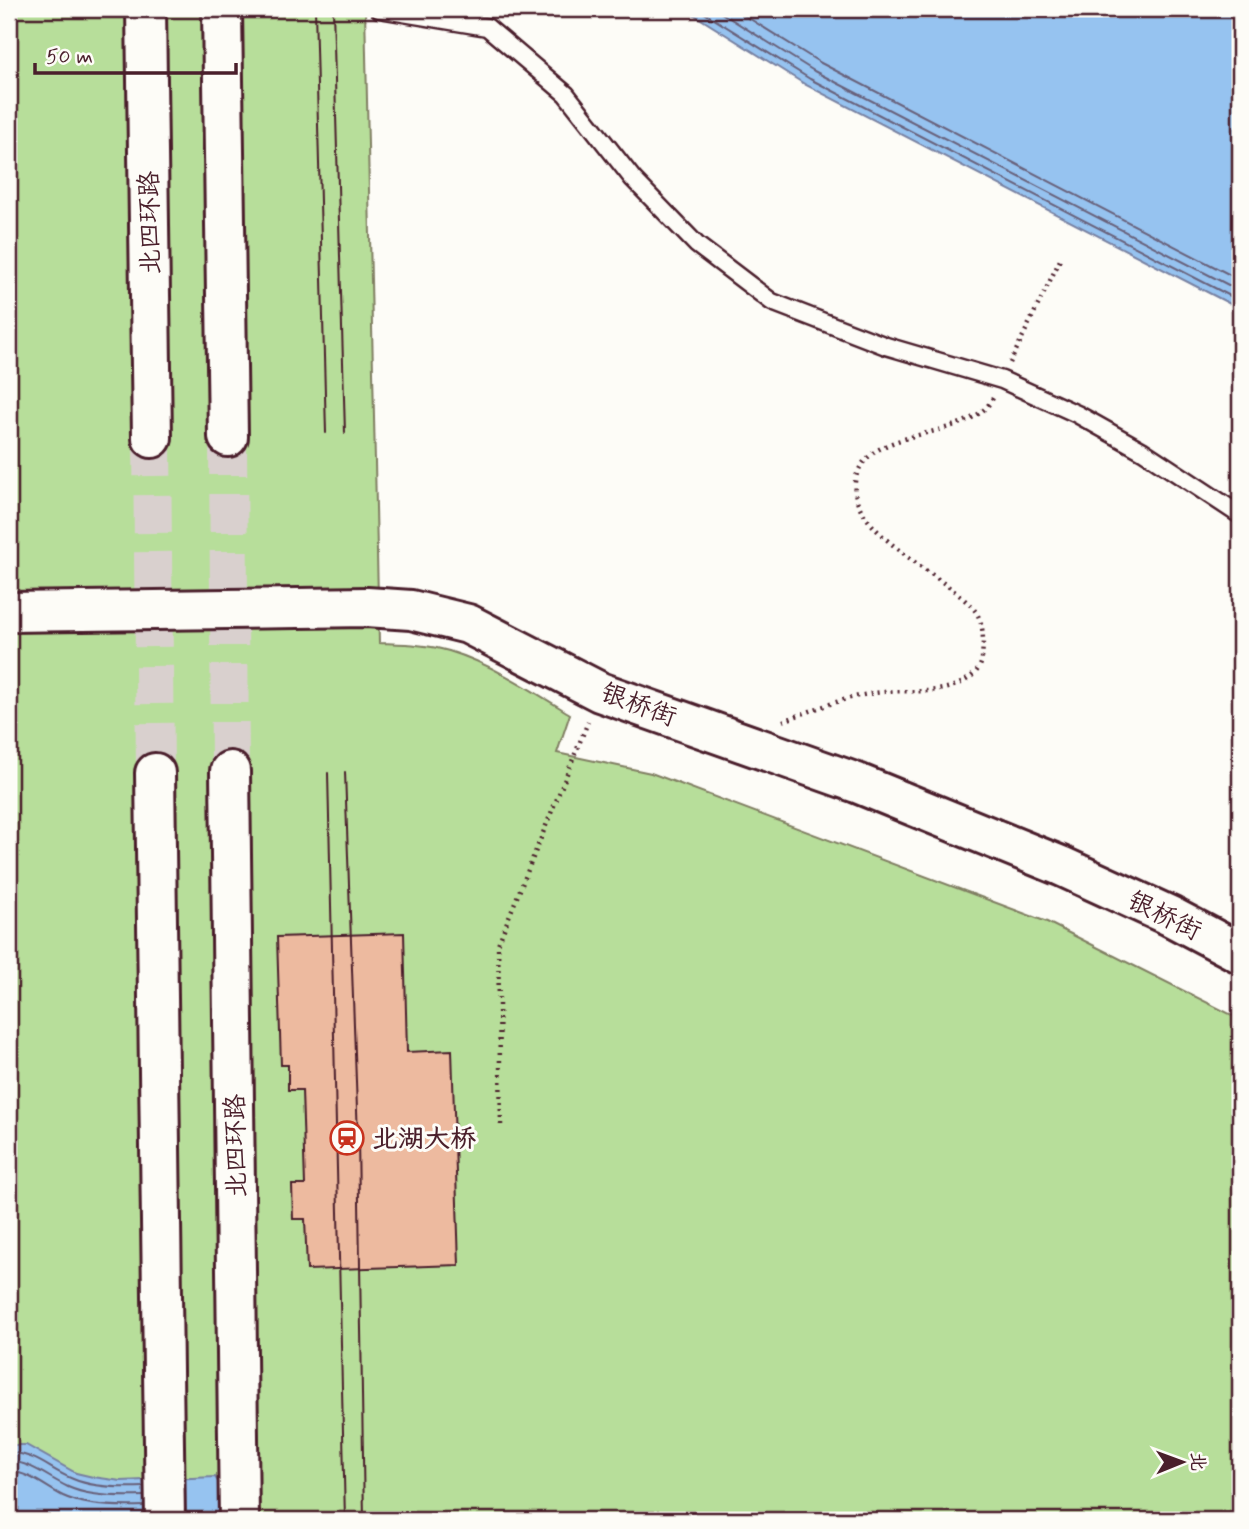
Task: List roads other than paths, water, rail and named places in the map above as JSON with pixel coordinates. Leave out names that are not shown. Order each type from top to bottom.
[{"type":"main road","name":"北四环路","points":[[146,9],[152,438]]},
{"type":"main road","points":[[222,9],[228,437]]},
{"type":"main road","name":"银桥街","points":[[9,612],[367,607],[411,610],[468,624],[600,692],[857,783],[1061,866],[1170,916],[1240,953]]},
{"type":"main road","name":"北四环路","points":[[230,771],[239,1520]]},
{"type":"main road","points":[[155,773],[165,1520]]},
{"type":"lane","points":[[379,9],[487,27],[566,94],[633,179],[697,245],[772,302],[886,346],[1003,380],[1077,414],[1143,451],[1240,515]]},
{"type":"water","points":[[685,9],[1240,9],[1240,309],[806,85]]},
{"type":"water","points":[[9,1445],[26,1445],[76,1473],[93,1477],[121,1481],[215,1477],[242,1520],[9,1520]]},
{"type":"tunnel","points":[[228,437],[230,771]]},
{"type":"tunnel","points":[[152,438],[155,773]]},
{"type":"tram line","points":[[315,9],[326,433]]},
{"type":"tram line","points":[[333,9],[345,433]]},
{"type":"tram line","points":[[345,772],[358,1138],[364,1520]]},
{"type":"tram line","points":[[328,773],[345,1520]]},
{"type":"place","name":"北湖大桥","points":[[347,1138]]}]
